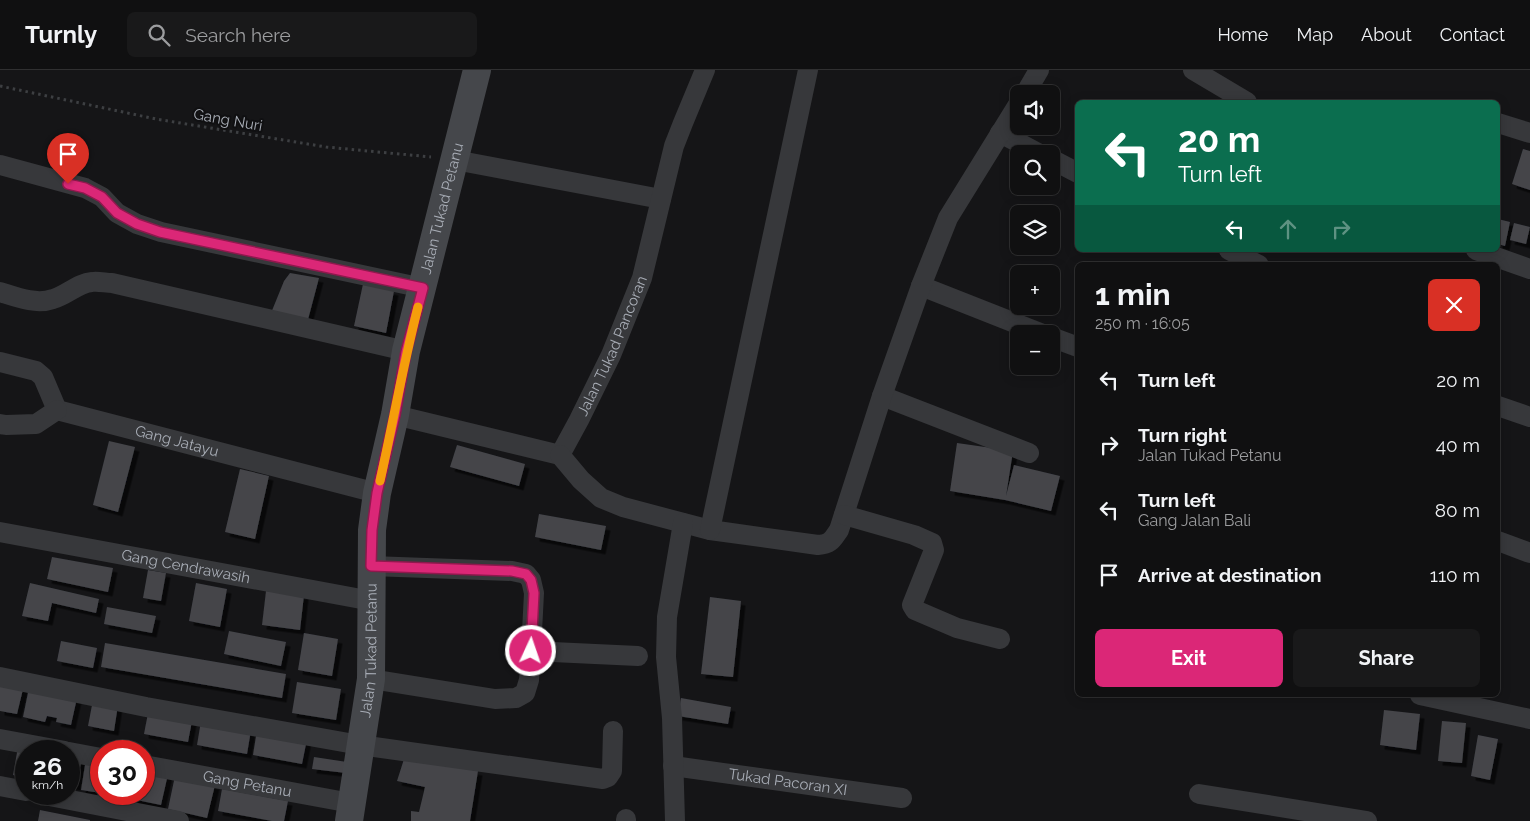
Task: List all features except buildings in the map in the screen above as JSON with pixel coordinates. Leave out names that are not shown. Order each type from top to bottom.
[{"type":"street","name":"Jalan Tukad Petanu","points":[[350,812],[371,679],[372,530],[377,493],[395,415],[406,352],[477,70]]},
{"type":"street","name":"Jalan Tukad Pancoran","points":[[560,455],[580,420],[611,355],[642,278],[677,138],[705,70]]},
{"type":"street","points":[[710,530],[808,70]]},
{"type":"street","points":[[1030,85],[1039,70]]},
{"type":"street","points":[[1193,70],[1244,100]]},
{"type":"street","points":[[395,415],[560,455],[581,480],[601,498],[623,507],[710,530],[818,546],[826,545],[831,542],[844,515],[882,396],[921,286],[948,218],[1010,117]]},
{"type":"street","points":[[1500,124],[1530,133]]},
{"type":"street","points":[[1000,133],[1023,145]]},
{"type":"street","points":[[455,160],[661,199]]},
{"type":"street","points":[[1060,164],[1075,171]]},
{"type":"street","points":[[0,165],[85,188],[102,197],[117,213],[137,224],[160,232],[423,288]]},
{"type":"street","points":[[1234,252],[1253,262]]},
{"type":"street","points":[[1482,252],[1530,269]]},
{"type":"street","points":[[0,292],[22,299],[42,301],[54,299],[78,286],[93,281],[112,283],[406,352]]},
{"type":"street","points":[[921,286],[1020,325]]},
{"type":"street","points":[[1060,340],[1075,346]]},
{"type":"street","points":[[0,362],[36,371],[44,377],[57,410],[36,424],[6,426],[0,424]]},
{"type":"street","points":[[882,396],[1029,453]]},
{"type":"street","points":[[1500,407],[1530,417]]},
{"type":"street","name":"Gang Jatayu","points":[[57,410],[377,493]]},
{"type":"street","points":[[844,515],[932,543],[934,550],[912,606],[915,610],[958,628],[1000,639]]},
{"type":"street","points":[[675,821],[672,718],[666,657],[667,617],[684,523]]},
{"type":"street","name":"Gang Cendrawasih","points":[[0,532],[372,601]]},
{"type":"street","points":[[1500,542],[1530,553]]},
{"type":"street","points":[[371,566],[512,571],[526,574],[531,580],[534,593],[529,680],[525,693],[516,698],[495,698],[371,679]]},
{"type":"street","points":[[531,651],[638,656]]},
{"type":"street","points":[[0,677],[146,707],[360,744],[603,779],[608,777],[612,771],[613,731]]},
{"type":"street","points":[[1429,697],[1530,719]]},
{"type":"street","points":[[0,739],[15,742]]},
{"type":"street","name":"Tukad Pacoran XI","points":[[673,766],[902,798]]},
{"type":"street","name":"Gang Petanu","points":[[155,768],[350,812]]},
{"type":"street","points":[[0,786],[15,789]]},
{"type":"street","points":[[1199,794],[1367,821]]},
{"type":"street","points":[[80,802],[179,821]]},
{"type":"path","name":"Gang Nuri","points":[[0,86],[156,119],[316,146],[455,160]]},
{"type":"slow traffic","points":[[380,481],[395,415],[406,352],[418,307]]},
{"type":"route","points":[[68,184],[85,188],[102,197],[117,213],[137,224],[160,232],[423,288],[406,352],[395,415],[377,493],[372,530],[371,566],[512,571],[526,574],[531,580],[534,593],[531,651]]}]
